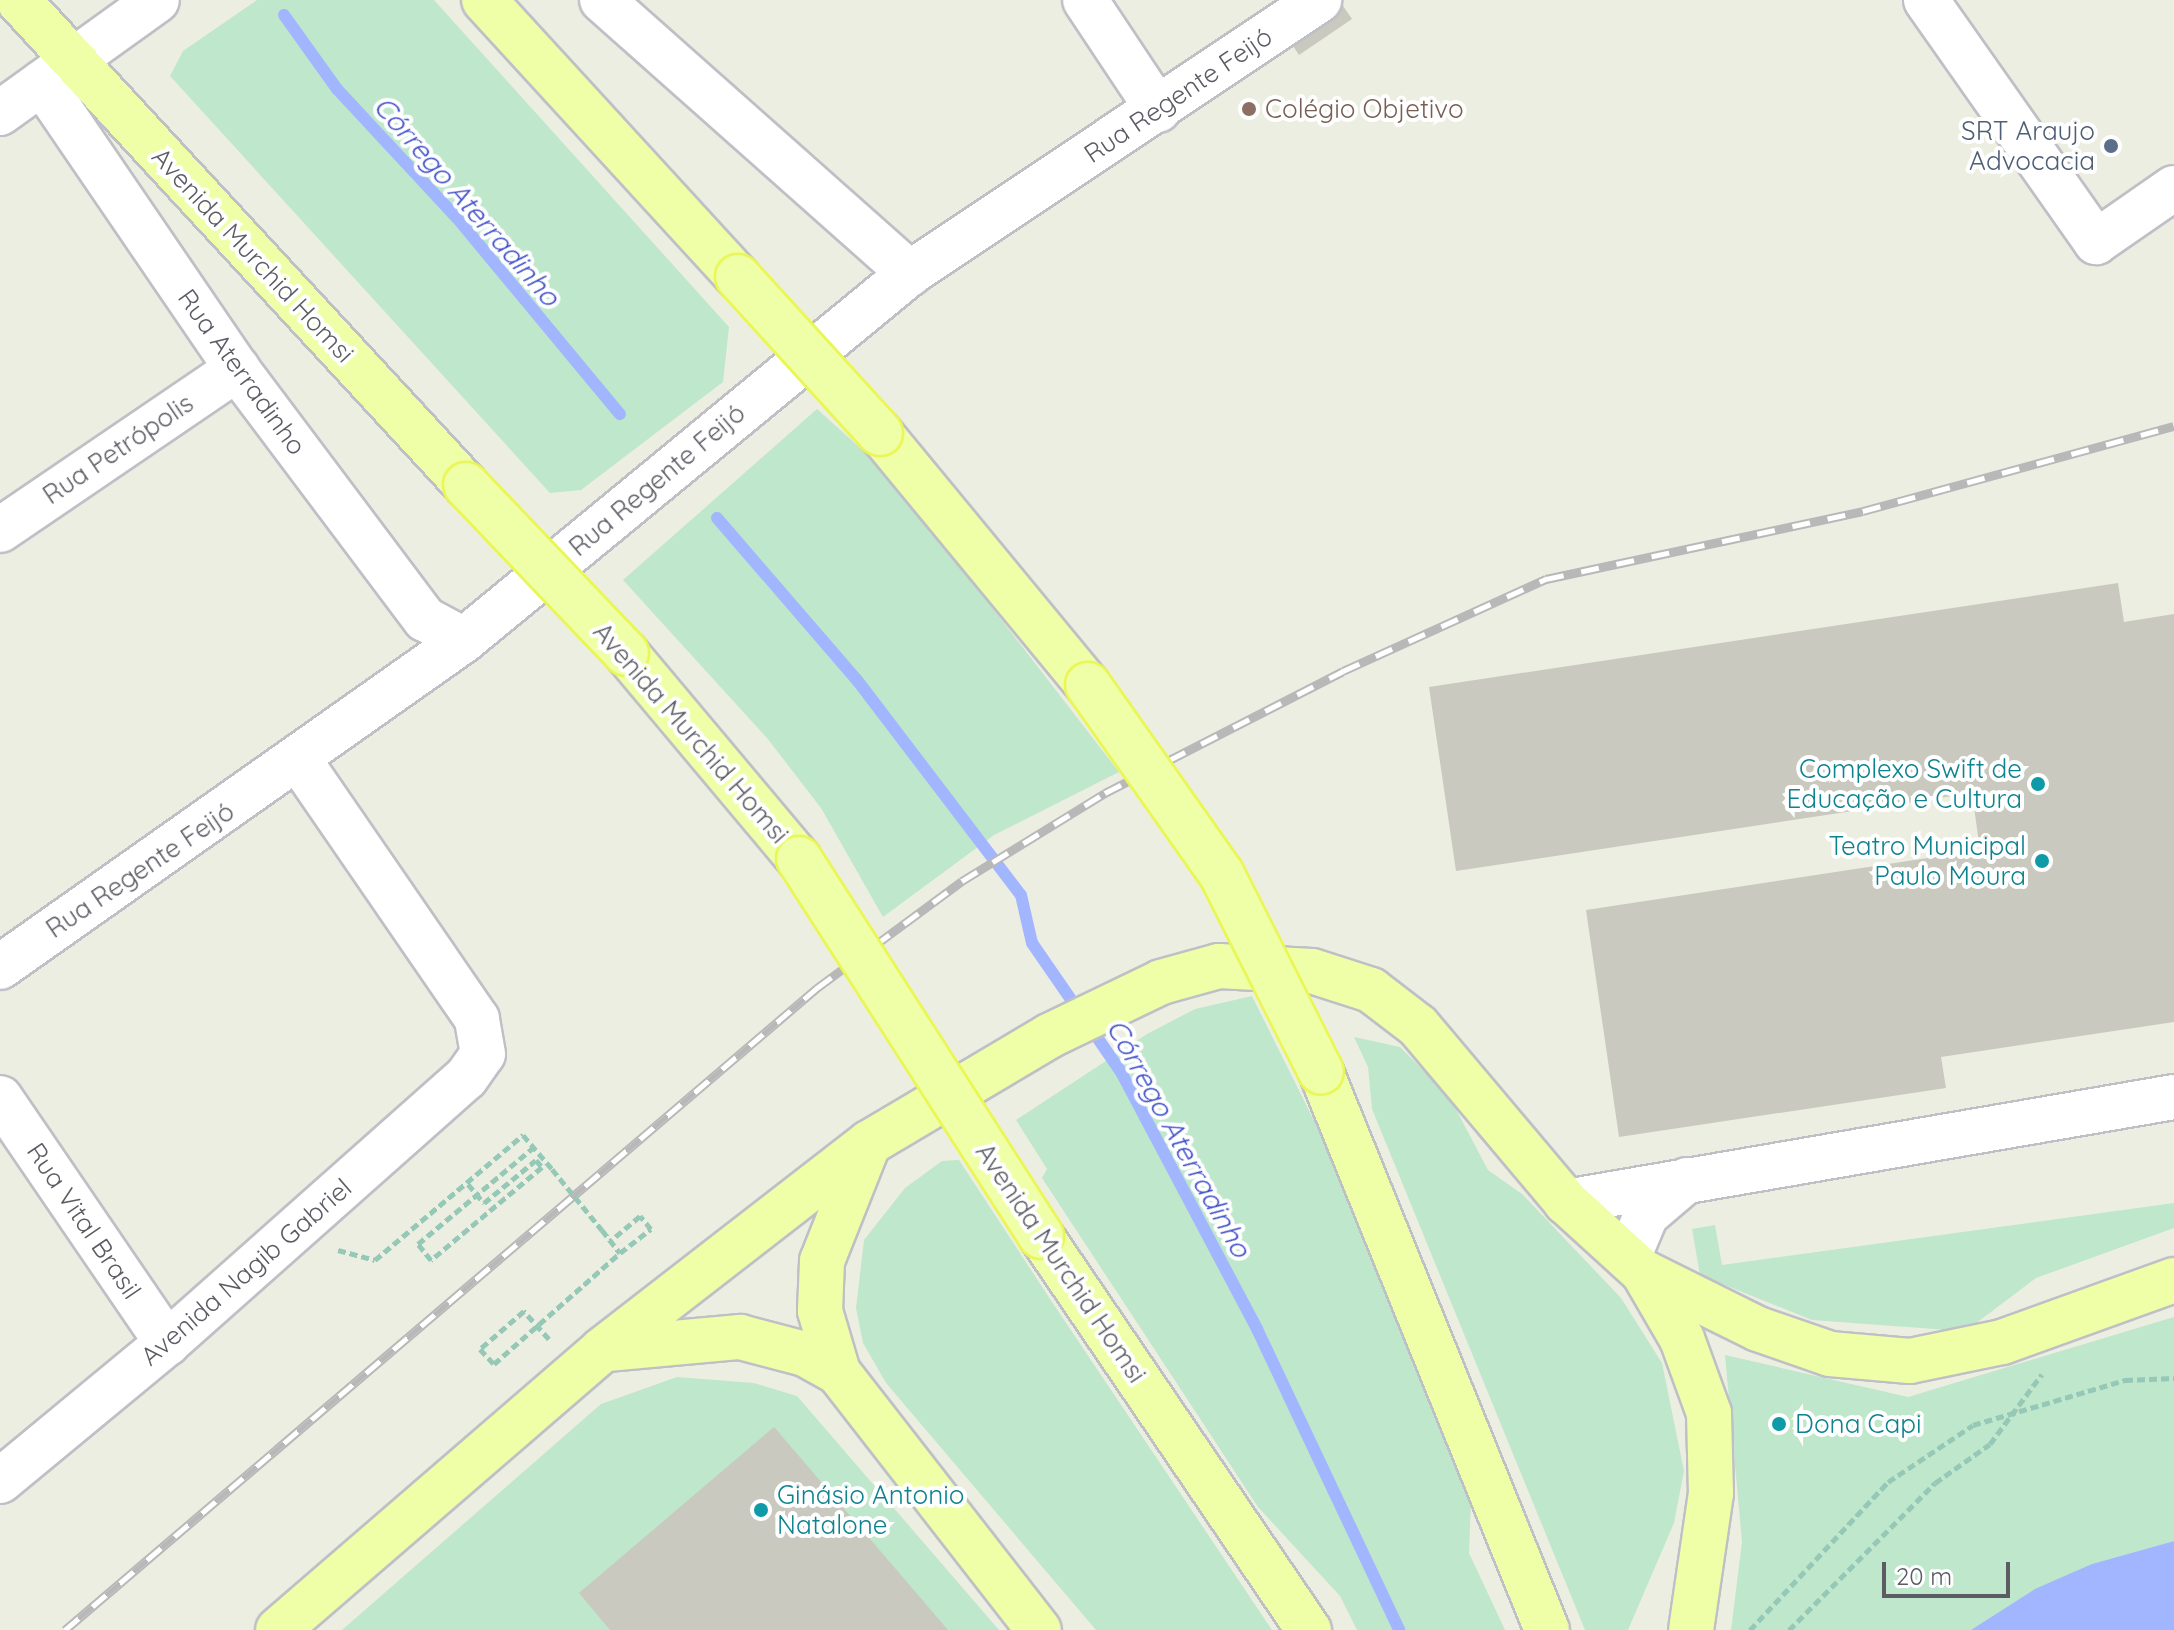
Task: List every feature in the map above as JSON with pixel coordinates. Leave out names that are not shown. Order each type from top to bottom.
[{"type":"main road","name":"Avenida Murchid Homsi","points":[[18,0],[57,72],[466,485],[626,653],[799,859],[1041,1236],[1309,1630]]},
{"type":"main road","points":[[484,0],[880,433],[1088,685],[1222,875],[1321,1072],[1547,1630]]},
{"type":"main road","points":[[278,1630],[602,1350],[869,1143],[1049,1036],[1161,982],[1219,966],[1312,971],[1371,990],[1418,1026],[1566,1202],[1635,1265],[1758,1329],[1830,1354],[1910,1361],[2002,1342],[2174,1280]]},
{"type":"main road","points":[[869,1143],[822,1261],[820,1311],[838,1372],[1039,1630]]},
{"type":"main road","points":[[1635,1265],[1682,1339],[1709,1413],[1711,1493],[1691,1630]]},
{"type":"main road","points":[[602,1350],[740,1337],[805,1354],[838,1372]]},
{"type":"main road","points":[[1676,1630],[1702,1568]]},
{"type":"street","points":[[0,113],[157,0]]},
{"type":"street","points":[[602,0],[910,273]]},
{"type":"street","points":[[1085,0],[1158,110]]},
{"type":"street","name":"Rua Regente Feijó","points":[[0,967],[300,761],[464,640],[910,273],[1319,0]]},
{"type":"street","points":[[1926,0],[2096,242],[2174,188]]},
{"type":"street","name":"Rua Aterradinho","points":[[57,72],[237,369],[425,619],[464,640]]},
{"type":"street","name":"Rua Petrópolis","points":[[0,530],[237,369]]},
{"type":"street","name":"Avenida Nagib Gabriel","points":[[0,1481],[167,1343],[466,1078],[483,1054],[477,1019],[300,761]]},
{"type":"street","points":[[1566,1202],[2174,1097]]},
{"type":"street","name":"Rua Vital Brasil","points":[[0,1098],[167,1343]]},
{"type":"street","points":[[1635,1265],[1646,1215],[1689,1179]]},
{"type":"path","points":[[291,1233],[375,1260],[523,1135],[620,1253]]},
{"type":"path","points":[[468,1184],[476,1193],[484,1203],[536,1160],[542,1167],[431,1260],[418,1244],[476,1196],[487,1186],[499,1177],[534,1147]]},
{"type":"path","points":[[494,1364],[651,1229],[640,1216],[610,1241]]},
{"type":"path","points":[[1789,1630],[1935,1483],[1990,1444],[2056,1365]]},
{"type":"path","points":[[1750,1630],[1888,1482],[1973,1425],[2125,1380],[2174,1378]]},
{"type":"green space","points":[[257,0],[434,0],[729,327],[723,382],[581,490],[550,493],[170,76],[183,51]]},
{"type":"green space","points":[[817,409],[889,474],[1119,772],[994,835],[883,917],[821,808],[767,738],[623,580]]},
{"type":"green space","points":[[1252,996],[1370,1233],[1471,1499],[1469,1553],[1505,1630],[1357,1630],[1340,1596],[1258,1507],[1042,1178],[1047,1169],[1016,1120],[1147,1034],[1195,1009]]},
{"type":"green space","points":[[1354,1037],[1400,1047],[1449,1096],[1488,1170],[1522,1194],[1621,1298],[1662,1363],[1684,1471],[1674,1523],[1628,1630],[1585,1630],[1372,1109],[1368,1067]]},
{"type":"green space","points":[[959,1160],[1272,1630],[1096,1630],[886,1383],[863,1343],[856,1308],[864,1240],[905,1188],[942,1161]]},
{"type":"green space","points":[[2174,1203],[2174,1228],[2036,1278],[1975,1324],[1948,1330],[1812,1320],[1700,1275],[1692,1229],[1715,1225],[1722,1265]]},
{"type":"green space","points":[[2174,1317],[2174,1541],[2092,1564],[1971,1630],[1731,1630],[1742,1542],[1725,1355],[1908,1397]]},
{"type":"green space","points":[[677,1377],[754,1383],[797,1396],[999,1630],[342,1630],[601,1404]]},
{"type":"water","points":[[2174,1541],[2174,1630],[1971,1630],[2035,1589],[2092,1564]]},
{"type":"building","points":[[1339,0],[1352,19],[1299,55],[1283,31]]},
{"type":"building","name":"Teatro Municipal Paulo Moura","points":[[2118,583],[2124,622],[2174,614],[2174,1022],[1941,1057],[1946,1088],[1619,1137],[1586,910],[1980,850],[1972,793],[1456,871],[1429,687]]},
{"type":"building","name":"Ginásio Antonio Natalone","points":[[774,1427],[948,1630],[610,1630],[579,1593]]},
{"type":"waterway","name":"Córrego Aterradinho","points":[[284,15],[337,89],[457,218],[620,414]]},
{"type":"waterway","name":"Córrego Aterradinho","points":[[717,518],[857,680],[1021,895],[1032,943],[1121,1072],[1257,1329],[1399,1630]]},
{"type":"railway","points":[[65,1630],[817,988],[962,881],[1105,793],[1343,671],[1546,579],[1863,511],[2174,426]]},
{"type":"place","name":"Colégio Objetivo","points":[[1249,109]]},
{"type":"place","name":"SRT Araujo Advocacia","points":[[2111,146]]},
{"type":"place","name":"Complexo Swift de Educação e Cultura","points":[[2038,784]]},
{"type":"place","name":"Teatro Municipal Paulo Moura","points":[[2042,861]]},
{"type":"place","name":"Dona Capi","points":[[1779,1424]]},
{"type":"place","name":"Ginásio Antonio Natalone","points":[[761,1510]]}]
